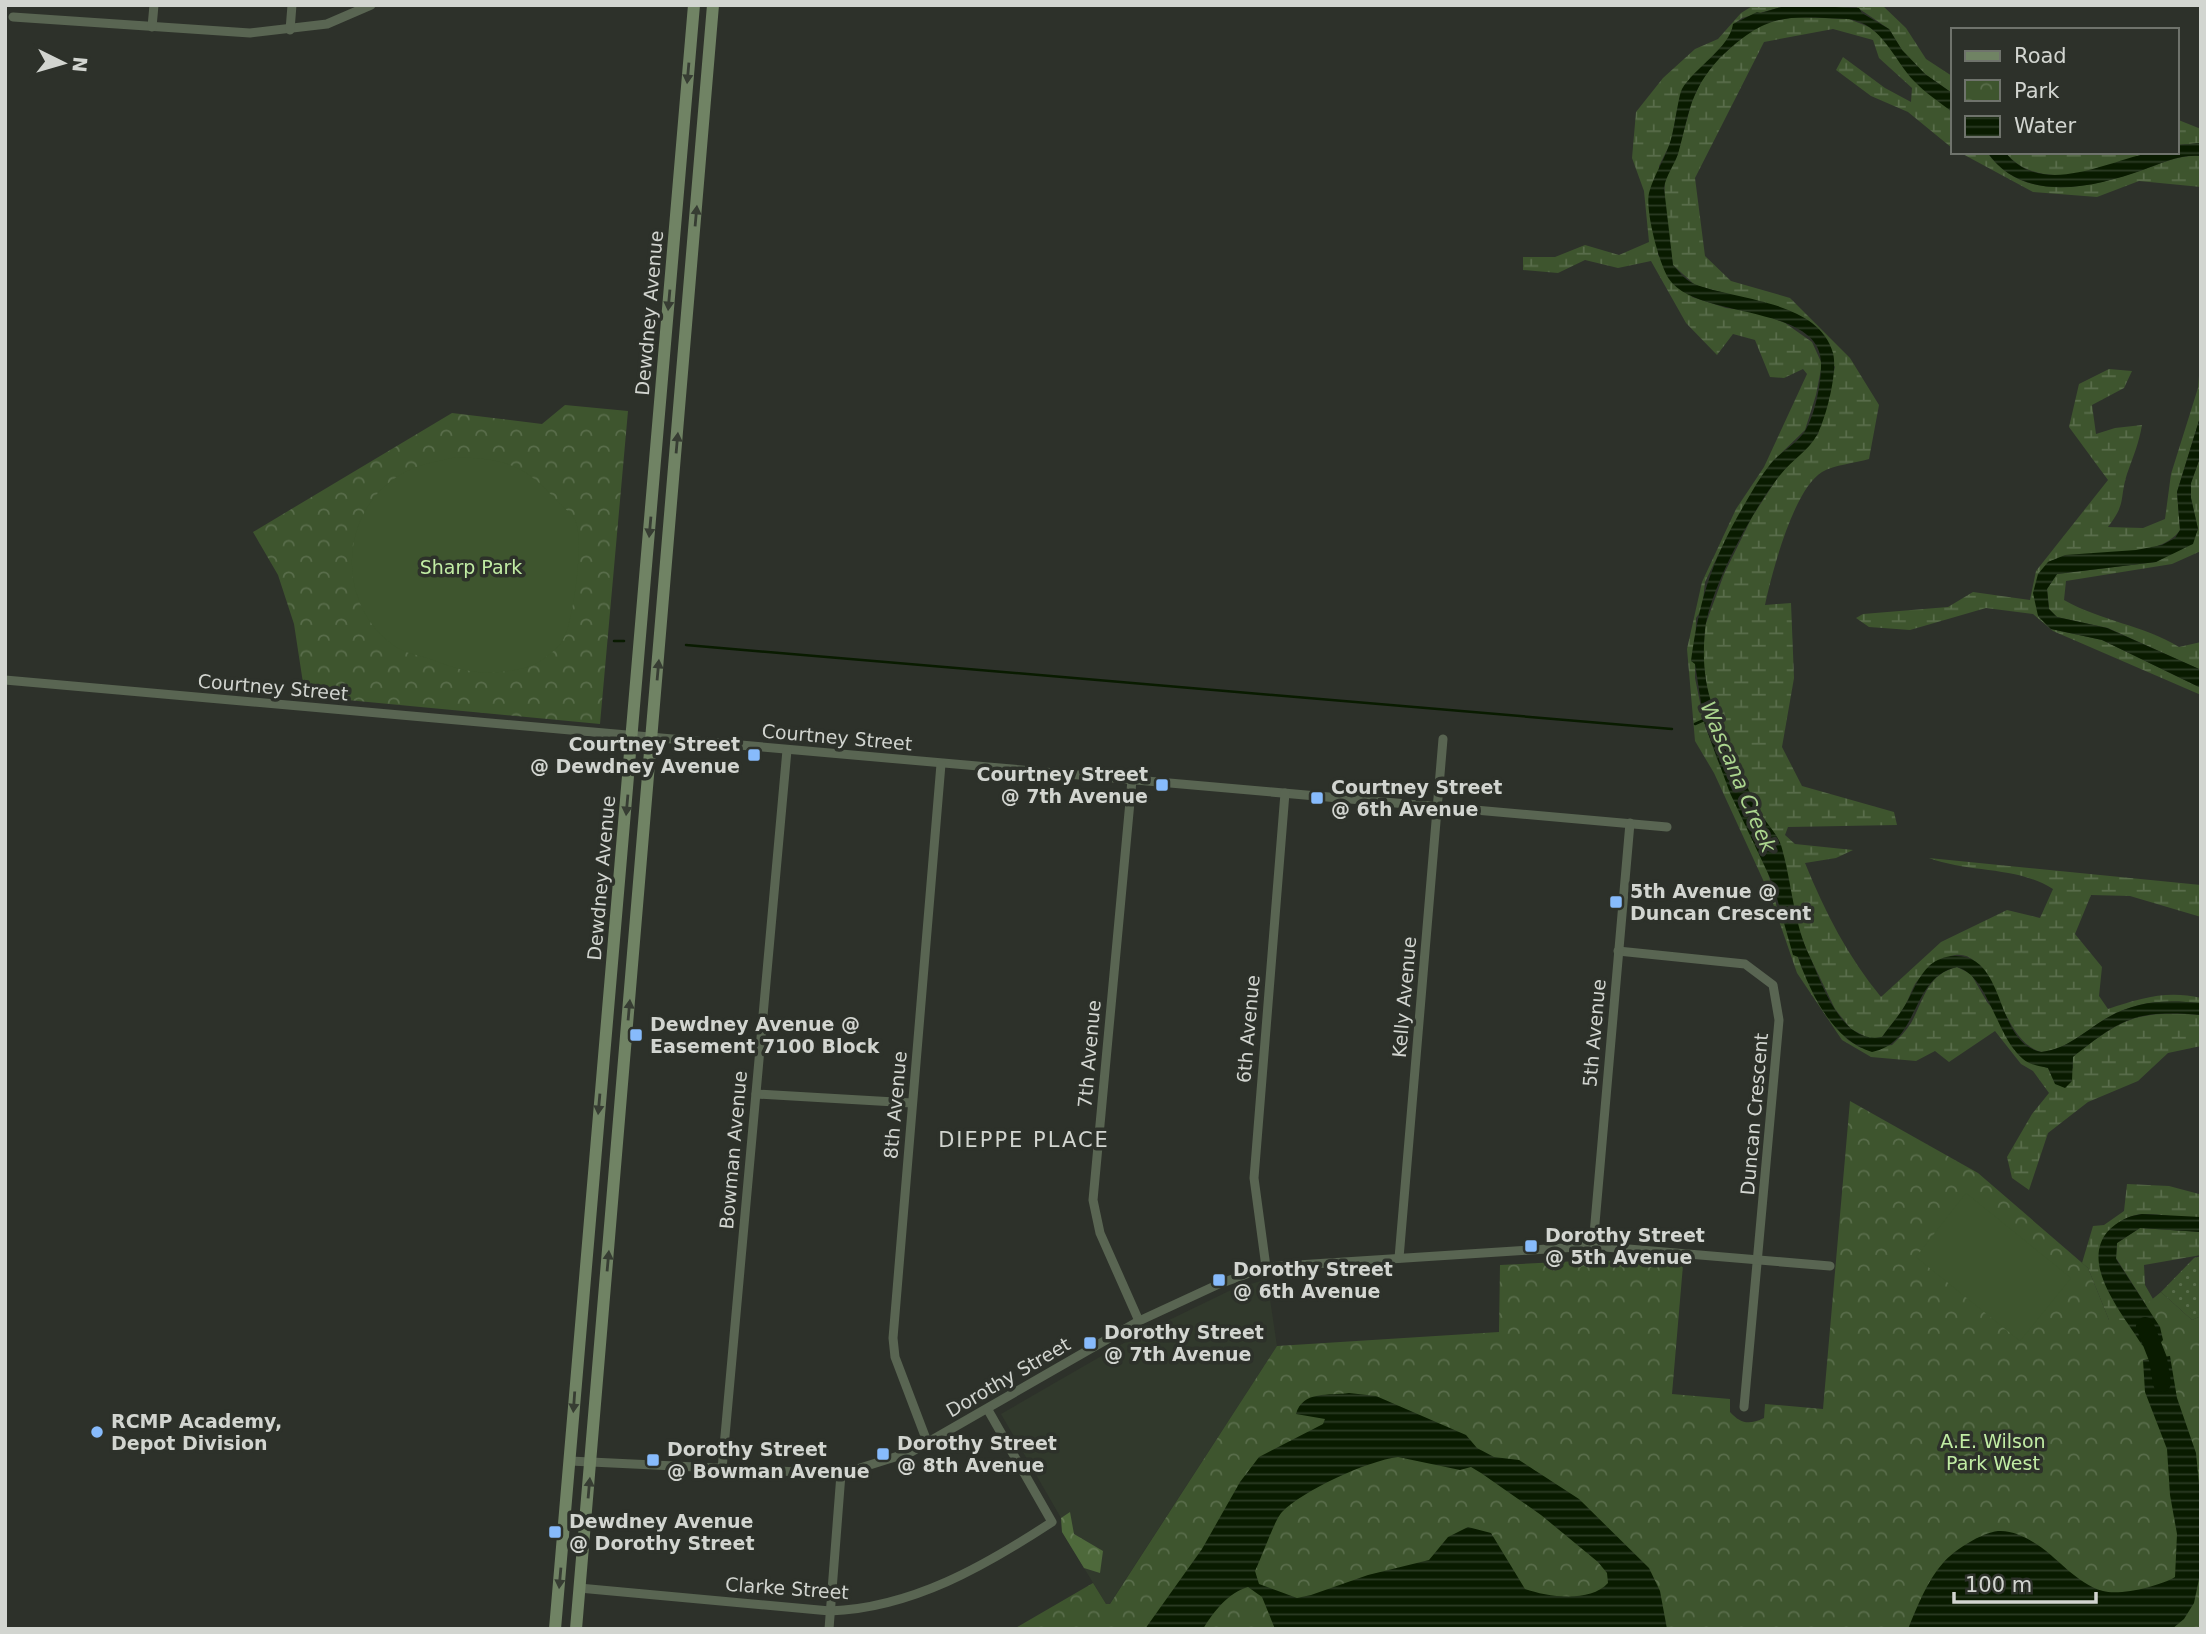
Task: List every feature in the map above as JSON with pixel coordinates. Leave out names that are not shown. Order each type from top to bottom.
[{"type":"main road","name":"Dewdney Avenue","points":[[555,1629],[586,1251],[634,737],[694,5]]},
{"type":"main road","name":"Dewdney Avenue","points":[[576,1629],[713,5]]},
{"type":"street","points":[[152,27],[154,5]]},
{"type":"street","points":[[290,30],[292,5]]},
{"type":"street","points":[[13,16],[250,33],[327,24],[371,5]]},
{"type":"street","name":"Courtney Street","points":[[5,680],[1667,827]]},
{"type":"street","name":"Kelly Avenue","points":[[1399,1258],[1443,740]]},
{"type":"street","name":"Bowman Avenue","points":[[722,1469],[787,750]]},
{"type":"street","name":"8th Avenue","points":[[928,1444],[895,1357],[893,1338],[941,764]]},
{"type":"street","name":"7th Avenue","points":[[1132,780],[1093,1200],[1100,1233],[1139,1321]]},
{"type":"street","name":"6th Avenue","points":[[1266,1268],[1254,1178],[1285,793]]},
{"type":"street","name":"5th Avenue","points":[[1593,1246],[1630,823]]},
{"type":"street","name":"Duncan Crescent","points":[[1618,951],[1745,964],[1773,985],[1779,1020],[1744,1407]]},
{"type":"street","points":[[755,1094],[912,1104]]},
{"type":"street","name":"Dorothy Street","points":[[570,1461],[841,1474],[928,1444],[1139,1321],[1219,1284],[1266,1268],[1593,1246],[1830,1266]]},
{"type":"street","name":"Clarke Street","points":[[579,1588],[830,1611],[863,1610],[945,1583],[989,1563],[1052,1522],[988,1410]]},
{"type":"street","points":[[829,1629],[841,1474]]},
{"type":"shaded area","points":[[1267,1279],[1277,1346],[1109,1605],[1106,1604],[1062,1532],[1061,1518],[1001,1414],[1136,1336],[1231,1290]]},
{"type":"green space","points":[[1754,5],[1788,5],[1742,18],[1734,24],[1728,40],[1692,77],[1677,110],[1671,142],[1659,166],[1658,255],[1692,297],[1726,308],[1757,312],[1785,323],[1812,342],[1822,364],[1805,430],[1772,462],[1760,479],[1705,582],[1702,609],[1696,618],[1695,678],[1704,722],[1717,759],[1767,869],[1777,908],[1785,918],[1802,969],[1834,1025],[1848,1040],[1861,1048],[1892,1045],[1911,1023],[1933,982],[1947,970],[1957,967],[1971,974],[1987,1002],[2041,1066],[2048,1068],[2055,1083],[2073,1068],[2072,1057],[2118,1025],[2161,1014],[2201,1015],[2201,1046],[2168,1053],[2138,1081],[2088,1102],[2048,1133],[2029,1190],[2012,1178],[2007,1157],[2032,1114],[2049,1093],[2033,1071],[2021,1064],[1995,1031],[1949,1062],[1935,1051],[1916,1061],[1871,1057],[1842,1040],[1797,973],[1770,895],[1714,773],[1695,741],[1687,649],[1702,582],[1736,509],[1764,467],[1807,374],[1803,369],[1784,378],[1770,377],[1755,340],[1733,334],[1717,355],[1686,323],[1651,261],[1618,268],[1585,260],[1558,273],[1523,270],[1523,257],[1555,257],[1585,245],[1619,255],[1649,242],[1644,191],[1632,158],[1636,112],[1663,78],[1695,49],[1718,39],[1741,13]]},
{"type":"green space","points":[[1796,5],[1882,5],[1906,28],[1926,59],[1951,75],[1951,92],[1925,74],[1902,50],[1889,29],[1855,6],[1834,9]]},
{"type":"green space","points":[[1795,17],[1849,19],[1869,27],[1882,37],[1906,67],[1951,111],[1951,147],[1908,112],[1871,96],[1836,70],[1843,57],[1885,88],[1911,102],[1912,88],[1879,58],[1873,40],[1833,29],[1764,42],[1695,178],[1705,256],[1731,281],[1790,298],[1850,358],[1879,405],[1869,459],[1822,472],[1802,496],[1785,533],[1765,605],[1791,603],[1794,678],[1782,747],[1802,786],[1894,812],[1897,825],[1788,827],[1785,835],[1795,844],[1853,850],[1836,858],[1805,863],[1838,933],[1881,997],[1941,942],[2007,910],[2040,918],[2053,889],[2008,873],[1944,863],[1929,858],[2201,885],[2201,917],[2130,896],[2091,895],[2075,934],[2102,967],[2099,996],[2108,1009],[2165,995],[2201,998],[2201,1003],[2163,1002],[2128,1008],[2105,1019],[2067,1044],[2042,1052],[2025,1042],[2011,1025],[1990,981],[1978,964],[1963,955],[1944,959],[1919,979],[1902,1011],[1882,1037],[1870,1039],[1851,1029],[1835,1009],[1808,953],[1799,931],[1777,837],[1758,810],[1709,703],[1703,659],[1705,626],[1724,574],[1752,517],[1780,474],[1818,434],[1835,367],[1803,319],[1790,311],[1695,285],[1673,265],[1664,205],[1665,177],[1677,156],[1692,101],[1702,80],[1716,61],[1746,34],[1763,23]]},
{"type":"green space","points":[[2178,120],[2201,129],[2201,143],[2178,145]]},
{"type":"green space","points":[[1963,154],[1989,154],[2002,168],[2019,179],[2038,185],[2059,187],[2101,182],[2178,158],[2200,156],[2201,187],[2139,181],[2097,197],[2033,192]]},
{"type":"green space","points":[[2007,154],[2145,154],[2115,165],[2075,174],[2036,172],[2019,165]]},
{"type":"green space","points":[[2201,351],[2201,414],[2177,492],[2180,530],[2155,547],[2048,562],[2038,616],[2051,629],[2102,640],[2201,688],[2201,695],[2053,631],[2033,614],[1986,608],[1910,630],[1869,627],[1856,618],[1863,614],[1948,607],[1973,592],[2030,600],[2036,571],[2108,480],[2069,427],[2079,384],[2109,369],[2132,371],[2124,388],[2092,405],[2096,434],[2115,428],[2142,425],[2120,506],[2108,527],[2143,528],[2165,519],[2171,474],[2198,388]]},
{"type":"green space","name":"Sharp Park","points":[[565,405],[628,411],[600,724],[305,696],[294,624],[278,575],[253,532],[452,413],[542,424]]},
{"type":"green space","points":[[2201,455],[2201,551],[2172,564],[2066,581],[2064,600],[2151,633],[2179,647],[2201,642],[2201,670],[2108,628],[2057,617],[2049,609],[2047,589],[2057,574],[2156,562],[2193,539],[2198,529],[2191,498],[2191,483]]},
{"type":"green space","points":[[456,457],[501,462],[523,471],[575,520],[578,530],[578,561],[567,631],[557,647],[531,666],[493,673],[469,671],[408,652],[393,645],[374,627],[361,605],[353,581],[352,555],[357,531],[367,508],[383,488],[405,472]]},
{"type":"green space","name":"A.E. Wilson Park West","points":[[1850,1101],[1978,1173],[2088,1268],[2109,1320],[2127,1320],[2161,1292],[2192,1320],[2201,1316],[2201,1629],[1014,1629],[1093,1583],[1106,1604],[1110,1604],[1277,1346],[1499,1332],[1500,1265],[1598,1260],[1683,1265],[1672,1394],[1730,1399],[1730,1412],[1745,1422],[1764,1418],[1765,1404],[1823,1409]]},
{"type":"green space","points":[[2127,1184],[2169,1186],[2199,1194],[2201,1191],[2201,1217],[2141,1214],[2125,1219],[2112,1228],[2101,1249],[2101,1270],[2108,1290],[2127,1320],[2109,1320],[2088,1268],[2082,1263],[2093,1226],[2104,1225],[2124,1211]]},
{"type":"green space","points":[[1966,1193],[2071,1278],[2020,1341],[1916,1257]]},
{"type":"green space","points":[[2140,1228],[2201,1232],[2201,1255],[2144,1265],[2145,1285],[2153,1299],[2146,1305],[2116,1258],[2117,1243]]},
{"type":"green space","points":[[2201,1256],[2201,1316],[2192,1320],[2161,1292],[2194,1258]]},
{"type":"green space","points":[[1070,1512],[1074,1534],[1103,1551],[1100,1573],[1084,1568],[1062,1532],[1061,1518]]},
{"type":"water","points":[[1788,5],[1859,8],[1862,13],[1889,29],[1902,50],[1925,74],[1951,92],[1951,111],[1914,81],[1879,35],[1860,22],[1849,19],[1796,18],[1769,23],[1741,39],[1720,58],[1695,95],[1678,154],[1664,188],[1673,265],[1693,284],[1775,305],[1811,323],[1825,336],[1834,361],[1830,395],[1817,435],[1770,488],[1735,549],[1715,593],[1705,630],[1704,666],[1709,696],[1755,804],[1781,845],[1804,944],[1821,983],[1836,1011],[1856,1032],[1868,1037],[1882,1037],[1902,1011],[1918,980],[1930,965],[1951,956],[1971,959],[1984,969],[2015,1032],[2026,1045],[2041,1052],[2067,1044],[2105,1019],[2129,1008],[2163,1002],[2201,1003],[2201,1015],[2145,1016],[2131,1019],[2105,1033],[2073,1057],[2072,1081],[2065,1088],[2055,1084],[2048,1068],[2029,1063],[2014,1049],[1977,982],[1957,967],[1942,973],[1931,983],[1908,1024],[1888,1046],[1872,1052],[1858,1046],[1834,1026],[1816,999],[1798,957],[1793,955],[1773,884],[1730,793],[1704,722],[1695,664],[1691,661],[1704,596],[1725,540],[1760,479],[1774,460],[1802,435],[1809,424],[1817,399],[1821,365],[1816,345],[1802,331],[1781,321],[1704,301],[1683,292],[1669,279],[1654,237],[1648,201],[1654,179],[1669,146],[1682,89],[1719,50],[1733,24],[1757,12]]},
{"type":"water","points":[[2201,143],[2201,156],[2186,156],[2123,177],[2081,186],[2039,185],[2019,179],[2002,168],[1989,154],[2007,154],[2020,166],[2036,173],[2055,175],[2094,169],[2144,154],[2178,154],[2178,145]]},
{"type":"water","points":[[2201,414],[2201,455],[2191,483],[2191,498],[2198,529],[2193,544],[2156,562],[2057,574],[2047,589],[2049,609],[2057,617],[2107,628],[2197,668],[2201,670],[2201,688],[2102,640],[2051,629],[2038,616],[2033,593],[2038,574],[2048,562],[2065,555],[2136,550],[2162,545],[2175,538],[2180,530],[2177,492]]},
{"type":"water","points":[[2142,1214],[2201,1217],[2201,1232],[2140,1228],[2117,1243],[2116,1259],[2160,1327],[2163,1340],[2157,1347],[2149,1349],[2142,1345],[2107,1289],[2099,1259],[2100,1244],[2108,1231],[2124,1219]]},
{"type":"water","points":[[2170,1356],[2177,1398],[2196,1453],[2201,1505],[2199,1579],[2194,1603],[2184,1619],[2172,1629],[1908,1629],[1927,1586],[1943,1563],[1968,1543],[1998,1531],[2012,1532],[2029,1540],[2075,1576],[2103,1591],[2140,1589],[2175,1577],[2177,1534],[2170,1495],[2167,1449],[2145,1392],[2143,1360]]},
{"type":"water","points":[[1349,1393],[1376,1396],[1466,1435],[1477,1448],[1494,1457],[1519,1460],[1579,1499],[1649,1568],[1660,1591],[1667,1629],[1275,1629],[1262,1597],[1248,1587],[1222,1604],[1203,1629],[1145,1629],[1202,1549],[1240,1482],[1259,1457],[1323,1424],[1325,1419],[1296,1414],[1299,1406],[1318,1396]],"holes":[[[1398,1457],[1460,1470],[1471,1467],[1541,1515],[1598,1562],[1607,1573],[1608,1583],[1591,1594],[1580,1596],[1557,1596],[1525,1589],[1491,1533],[1468,1527],[1448,1537],[1429,1560],[1368,1575],[1311,1595],[1297,1598],[1259,1584],[1255,1571],[1279,1516],[1292,1503],[1320,1486],[1370,1464]]]},
{"type":"waterway","points":[[614,641],[624,641]]},
{"type":"waterway","points":[[686,645],[1672,729]]},
{"type":"waterway","points":[[1695,724],[1704,720]]},
{"type":"waterway","name":"Wascana Creek","points":[[2145,1326],[2158,1359],[2162,1383]]},
{"type":"place","name":"Courtney Street @ Dewdney Avenue","points":[[754,755]]},
{"type":"place","name":"Courtney Street @ 7th Avenue","points":[[1162,785]]},
{"type":"place","name":"Courtney Street @ 6th Avenue","points":[[1317,798]]},
{"type":"place","name":"5th Avenue @ Duncan Crescent","points":[[1616,902]]},
{"type":"place","name":"Dewdney Avenue @ Easement 7100 Block","points":[[636,1035]]},
{"type":"place","name":"Dorothy Street @ 5th Avenue","points":[[1531,1246]]},
{"type":"place","name":"Dorothy Street @ 6th Avenue","points":[[1219,1280]]},
{"type":"place","name":"Dorothy Street @ 7th Avenue","points":[[1090,1343]]},
{"type":"place","name":"RCMP Academy, Depot Division","points":[[97,1432]]},
{"type":"place","name":"Dorothy Street @ 8th Avenue","points":[[883,1454]]},
{"type":"place","name":"Dorothy Street @ Bowman Avenue","points":[[653,1460]]},
{"type":"place","name":"Dewdney Avenue @ Dorothy Street","points":[[555,1532]]},
{"type":"district","name":"DIEPPE PLACE","points":[[1024,1140]]}]
